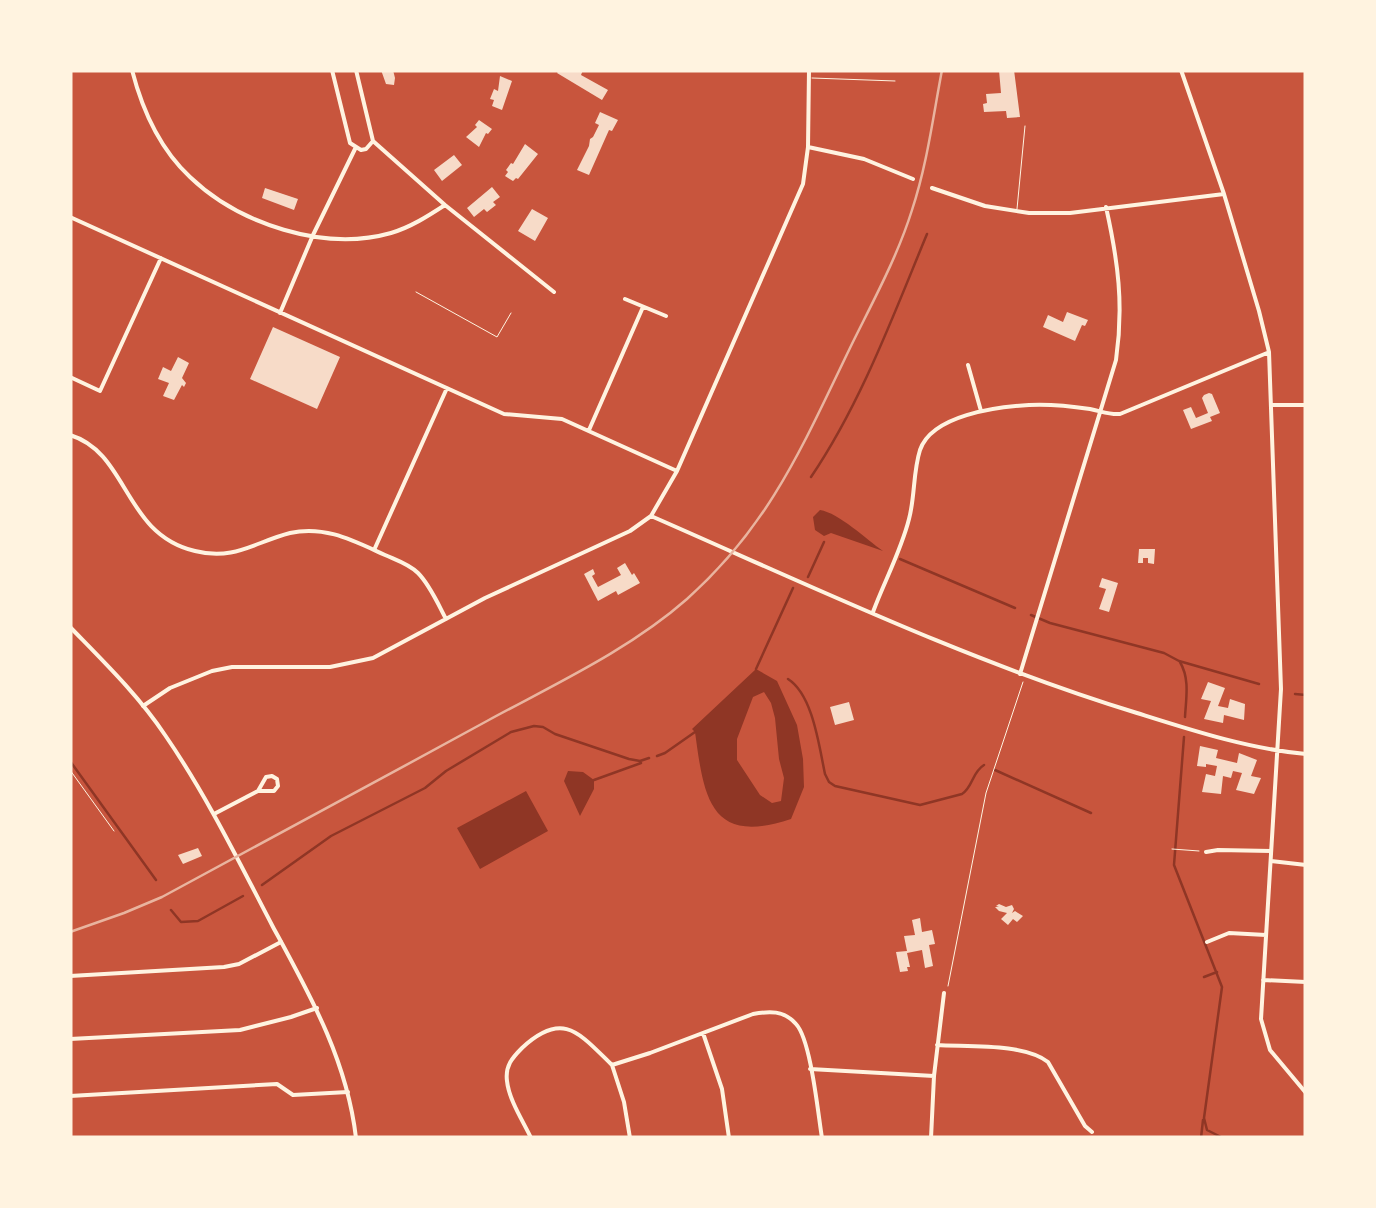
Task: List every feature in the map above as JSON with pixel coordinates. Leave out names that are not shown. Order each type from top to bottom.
[{"type":"street","points":[[132,70],[145,112],[170,154],[190,177],[230,206],[260,221],[313,235],[351,238],[389,234],[445,205]]},
{"type":"street","points":[[332,70],[350,144],[366,149],[373,141]]},
{"type":"street","points":[[356,70],[373,141],[445,205],[554,292]]},
{"type":"street","points":[[143,706],[170,688],[212,671],[232,667],[330,667],[364,661],[652,516],[677,471],[803,184],[808,147],[809,70]]},
{"type":"street","points":[[1181,70],[1224,194],[1269,352],[1281,660],[1260,1019],[1274,1056],[1306,1093]]},
{"type":"street","points":[[808,147],[864,160],[913,179]]},
{"type":"street","points":[[280,313],[355,148]]},
{"type":"street","points":[[932,188],[1017,212],[1070,213],[1224,194]]},
{"type":"street","points":[[1023,675],[1116,360],[1121,297],[1106,207]]},
{"type":"street","points":[[70,218],[504,414],[562,419],[677,471]]},
{"type":"street","points":[[70,377],[100,391],[161,258]]},
{"type":"street","points":[[626,300],[666,316]]},
{"type":"street","points":[[589,430],[643,307]]},
{"type":"street","points":[[872,612],[908,525],[922,443],[936,428],[981,411],[1032,405],[1120,414],[1269,352]]},
{"type":"street","points":[[968,365],[981,411]]},
{"type":"street","points":[[374,550],[447,388]]},
{"type":"street","points":[[1272,405],[1306,405]]},
{"type":"street","points":[[70,436],[95,448],[140,514],[154,530],[180,546],[207,554],[225,554],[293,532],[333,532],[417,572],[446,618]]},
{"type":"street","points":[[652,516],[1023,675],[1178,726],[1306,754]]},
{"type":"street","points":[[70,626],[143,706],[214,814],[317,1008],[348,1092],[356,1138]]},
{"type":"street","points":[[214,814],[258,791]]},
{"type":"street","points":[[1206,852],[1272,852]]},
{"type":"street","points":[[1271,861],[1306,865]]},
{"type":"street","points":[[1207,942],[1229,933],[1266,935]]},
{"type":"street","points":[[70,976],[224,967],[239,964],[281,942]]},
{"type":"street","points":[[1263,980],[1306,982]]},
{"type":"street","points":[[931,1138],[944,993]]},
{"type":"street","points":[[70,1039],[240,1030],[317,1008]]},
{"type":"street","points":[[612,1064],[752,1014],[778,1012],[795,1022],[800,1030],[822,1138]]},
{"type":"street","points":[[531,1138],[509,1091],[506,1079],[510,1059],[535,1036],[555,1028],[573,1031],[586,1039],[612,1064],[630,1138]]},
{"type":"street","points":[[702,1034],[722,1089],[729,1138]]},
{"type":"street","points":[[937,1045],[1022,1050],[1040,1056],[1048,1062],[1092,1132]]},
{"type":"street","points":[[810,1069],[934,1076]]},
{"type":"street","points":[[70,1096],[277,1084],[294,1095],[348,1092]]},
{"type":"lane","points":[[809,78],[895,80]]},
{"type":"lane","points":[[1017,212],[1024,126]]},
{"type":"path","points":[[416,292],[497,337],[511,312]]},
{"type":"path","points":[[944,993],[950,980],[986,793],[1023,675]]},
{"type":"path","points":[[70,770],[114,831]]},
{"type":"path","points":[[1173,849],[1206,852]]},
{"type":"shaded area","points":[[820,510],[844,521],[883,551],[831,533],[824,536],[815,530],[813,517]]},
{"type":"shaded area","points":[[756,669],[777,681],[797,725],[803,759],[804,787],[791,819],[764,826],[727,821],[708,796],[692,729]],"holes":[[[764,692],[771,703],[784,778],[781,801],[772,803],[760,795],[737,760],[737,739],[753,697]]]},
{"type":"shaded area","points":[[568,771],[583,772],[594,780],[594,789],[580,816],[564,781]]},
{"type":"shaded area","points":[[526,791],[548,831],[480,869],[457,828]]},
{"type":"building","points":[[381,70],[393,70],[394,85],[386,84]]},
{"type":"building","points":[[583,70],[581,75],[608,90],[602,100],[557,73]]},
{"type":"building","points":[[999,70],[1014,70],[1020,117],[1007,118],[1006,111],[984,112],[986,94],[1001,93]]},
{"type":"building","points":[[500,76],[512,81],[502,110],[492,106],[494,100],[490,99],[494,89],[498,91]]},
{"type":"building","points":[[600,112],[618,120],[609,130],[589,175],[577,170],[599,125],[595,123]]},
{"type":"building","points":[[479,120],[492,129],[479,147],[466,137]]},
{"type":"building","points":[[525,144],[538,154],[513,181],[505,176],[506,170]]},
{"type":"building","points":[[454,155],[462,165],[442,181],[434,170]]},
{"type":"building","points":[[492,187],[500,197],[493,202],[496,205],[474,217],[467,208]]},
{"type":"building","points":[[265,188],[298,199],[294,210],[262,198]]},
{"type":"building","points":[[532,209],[548,218],[535,241],[518,231]]},
{"type":"building","points":[[1067,312],[1088,320],[1075,341],[1043,327],[1048,315],[1063,322]]},
{"type":"building","points":[[273,327],[340,357],[317,409],[250,379]]},
{"type":"building","points":[[178,357],[189,363],[182,378],[186,383],[174,400],[163,396],[169,383],[158,379],[163,367],[171,371]]},
{"type":"building","points":[[1209,393],[1220,413],[1210,417],[1212,421],[1191,429],[1183,410],[1191,407],[1196,418],[1208,413],[1202,398]]},
{"type":"building","points":[[1139,549],[1155,549],[1154,564],[1148,563],[1148,558],[1138,563]]},
{"type":"building","points":[[625,563],[640,583],[598,601],[584,574],[593,569],[598,587],[621,575],[617,568]]},
{"type":"building","points":[[1102,578],[1118,583],[1109,612],[1099,609],[1106,589],[1099,587]]},
{"type":"building","points":[[1208,682],[1225,688],[1218,706],[1228,708],[1230,699],[1245,704],[1244,720],[1224,715],[1223,723],[1204,719],[1211,701],[1201,699]]},
{"type":"building","points":[[849,702],[854,720],[835,725],[830,707]]},
{"type":"building","points":[[1200,746],[1218,750],[1216,758],[1237,763],[1239,753],[1257,760],[1251,776],[1261,778],[1254,794],[1236,790],[1242,773],[1233,771],[1231,778],[1223,776],[1221,794],[1202,792],[1206,774],[1215,776],[1217,766],[1197,766]]},
{"type":"building","points":[[198,848],[202,856],[183,864],[178,855]]},
{"type":"building","points":[[1012,905],[1012,913],[1023,916],[1008,925],[1001,919],[1007,913],[995,907]]},
{"type":"building","points":[[920,918],[922,932],[932,930],[935,944],[929,945],[933,966],[925,968],[922,950],[907,953],[910,967],[900,972],[896,952],[907,951],[904,936],[915,935],[912,920]]},
{"type":"waterway","points":[[811,477],[861,389],[927,234]]},
{"type":"waterway","points":[[808,577],[824,542]]},
{"type":"waterway","points":[[900,559],[1015,608]]},
{"type":"waterway","points":[[756,669],[793,588]]},
{"type":"waterway","points":[[1031,615],[1259,684]]},
{"type":"waterway","points":[[1180,662],[1186,682],[1185,717]]},
{"type":"waterway","points":[[788,679],[809,709],[825,774],[835,786],[920,805],[962,794],[984,765]]},
{"type":"waterway","points":[[1295,694],[1306,695]]},
{"type":"waterway","points":[[262,885],[331,836],[425,788],[511,732],[543,727],[629,759],[649,758]]},
{"type":"waterway","points":[[657,756],[695,732]]},
{"type":"waterway","points":[[1184,737],[1174,865],[1222,987],[1204,1118],[1207,1130],[1223,1138]]},
{"type":"waterway","points":[[70,761],[156,880]]},
{"type":"waterway","points":[[594,780],[641,763]]},
{"type":"waterway","points":[[995,770],[1091,813]]},
{"type":"waterway","points":[[171,910],[181,922],[198,921],[243,896]]},
{"type":"waterway","points":[[1204,977],[1217,972]]},
{"type":"waterway","points":[[1201,1138],[1203,1120]]},
{"type":"railway","points":[[70,932],[162,897],[591,665],[665,617],[716,571],[763,513],[782,482],[892,263],[922,176],[942,70]]}]
